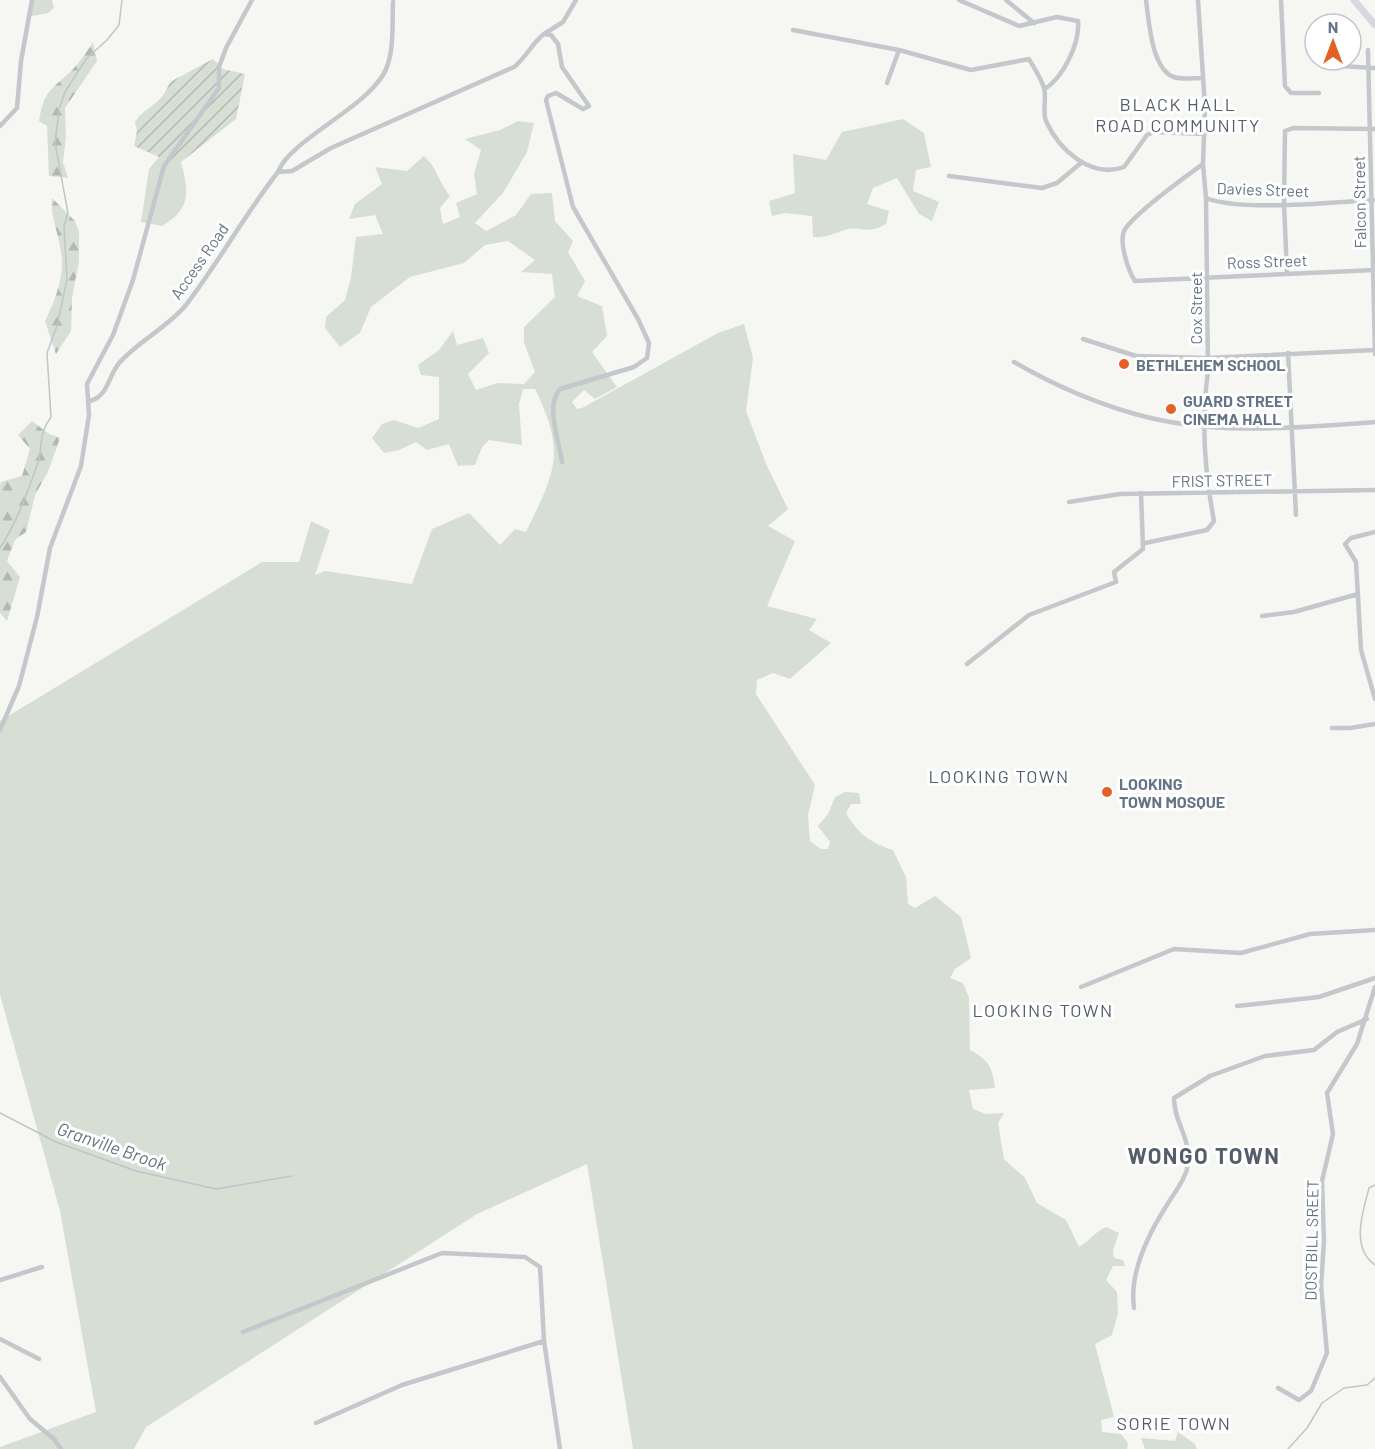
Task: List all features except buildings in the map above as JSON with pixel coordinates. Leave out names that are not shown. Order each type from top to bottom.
[{"type":"street","points":[[0,126],[17,108],[21,61],[32,0]]},
{"type":"street","points":[[0,730],[19,686],[37,617],[50,548],[63,510],[77,482],[90,400],[86,390],[87,384],[113,335],[133,280],[164,166],[219,88],[219,68],[226,48],[252,0]]},
{"type":"street","points":[[278,172],[292,171],[331,148],[514,67],[544,34],[563,22],[576,0]]},
{"type":"street","points":[[959,0],[1016,26],[1057,17],[1076,20],[1079,23],[1066,64],[1056,81],[1045,89]]},
{"type":"street","points":[[1006,0],[1034,23]]},
{"type":"street","points":[[1146,0],[1152,45],[1166,71],[1174,77],[1202,78]]},
{"type":"street","name":"Davies Street","points":[[1198,0],[1206,198],[1218,201],[1284,204],[1373,200]]},
{"type":"street","points":[[1281,0],[1285,86],[1291,93],[1319,93]]},
{"type":"street","points":[[1358,1],[1375,25]]},
{"type":"street","name":"Access Road","points":[[90,400],[100,396],[117,366],[133,349],[184,307],[250,207],[278,172],[286,157],[339,118],[383,76],[389,58],[393,2]]},
{"type":"street","points":[[793,30],[899,50],[971,70],[1027,57],[1045,89],[1046,121],[1060,143],[1082,162],[1102,171],[1124,167],[1147,135],[1161,131],[1205,134]]},
{"type":"street","points":[[544,34],[556,38],[562,67],[589,106],[583,109],[556,93],[548,96],[546,100],[562,156],[573,207],[638,319],[649,343],[647,358],[634,367],[560,389],[554,397],[553,407],[562,462]]},
{"type":"street","points":[[887,82],[899,50]]},
{"type":"street","name":"Falcon Street","points":[[1368,50],[1372,129],[1375,351]]},
{"type":"street","points":[[1363,68],[1375,68]]},
{"type":"street","points":[[1287,273],[1284,204],[1285,131],[1293,128],[1372,129]]},
{"type":"street","points":[[949,176],[1042,188],[1057,183],[1082,162]]},
{"type":"street","name":"Ross Street","points":[[1203,164],[1129,225],[1122,241],[1135,281],[1207,275],[1374,270]]},
{"type":"street","name":"Cox Street","points":[[1145,543],[1210,529],[1214,521],[1209,493],[1206,427],[1206,198]]},
{"type":"street","points":[[1083,339],[1136,356],[1207,358],[1375,351]]},
{"type":"street","points":[[1288,353],[1293,492],[1296,515]]},
{"type":"street","points":[[1014,362],[1044,379],[1136,415],[1206,427],[1291,428],[1375,422]]},
{"type":"street","name":"FRIST STREET","points":[[1070,502],[1141,493],[1375,490]]},
{"type":"street","points":[[967,664],[1029,615],[1116,582],[1114,572],[1141,553],[1145,543],[1141,493]]},
{"type":"street","points":[[1375,532],[1351,538],[1345,544],[1356,562],[1361,650],[1375,699]]},
{"type":"street","points":[[1262,616],[1294,612],[1358,594]]},
{"type":"street","points":[[1332,728],[1350,729],[1375,724]]},
{"type":"street","points":[[1081,987],[1174,949],[1241,953],[1310,934],[1375,930]]},
{"type":"street","points":[[1237,1006],[1319,997],[1375,978]]},
{"type":"street","name":"DOSTBILL SREET","points":[[1278,1388],[1299,1400],[1305,1398],[1311,1391],[1327,1353],[1321,1286],[1324,1241],[1322,1181],[1333,1134],[1327,1094],[1357,1044],[1367,1020],[1375,987]]},
{"type":"street","points":[[1134,1308],[1132,1296],[1138,1269],[1152,1229],[1187,1171],[1187,1139],[1174,1102],[1176,1095],[1210,1076],[1265,1056],[1314,1050],[1337,1032],[1367,1020]]},
{"type":"street","points":[[243,1332],[442,1253],[525,1257],[540,1267],[544,1341],[560,1449]]},
{"type":"street","points":[[0,1280],[42,1267]]},
{"type":"street","points":[[0,1339],[39,1359]]},
{"type":"street","points":[[316,1423],[402,1385],[544,1341]]},
{"type":"street","points":[[0,1377],[30,1419],[54,1439],[61,1449]]},
{"type":"green space","points":[[32,0],[52,0],[54,8],[48,13],[29,15]]},
{"type":"green space","points":[[93,42],[97,61],[65,108],[66,136],[63,162],[68,178],[49,176],[47,126],[39,121],[43,104],[52,88],[76,66]]},
{"type":"green space","points":[[213,59],[223,69],[245,74],[236,119],[177,165],[134,146],[137,131],[135,122],[158,101],[170,82]]},
{"type":"green space","points":[[903,119],[924,133],[931,167],[916,170],[913,191],[939,202],[932,221],[919,214],[897,178],[873,188],[867,204],[889,211],[886,224],[873,229],[850,229],[813,237],[812,216],[785,213],[772,216],[769,201],[795,193],[793,154],[826,160],[842,132]]},
{"type":"green space","points":[[518,121],[534,123],[527,152],[503,193],[475,223],[486,231],[516,215],[531,194],[552,193],[555,221],[573,241],[568,252],[585,281],[577,296],[602,306],[607,336],[592,352],[617,387],[595,399],[584,390],[572,402],[577,409],[718,333],[744,324],[753,358],[746,411],[767,466],[788,509],[768,526],[795,541],[767,606],[817,619],[809,630],[831,643],[790,679],[773,673],[757,680],[756,694],[815,785],[808,815],[810,841],[821,849],[828,849],[830,842],[818,826],[828,814],[835,797],[845,792],[859,793],[861,804],[851,804],[846,813],[855,827],[866,837],[893,850],[906,877],[908,904],[915,908],[935,896],[961,917],[971,958],[955,969],[950,978],[963,983],[969,998],[970,1050],[988,1065],[993,1075],[995,1088],[969,1090],[973,1109],[986,1114],[1004,1113],[998,1123],[1004,1159],[1025,1178],[1037,1203],[1066,1220],[1079,1247],[1106,1227],[1119,1233],[1113,1250],[1114,1258],[1123,1260],[1125,1266],[1113,1266],[1106,1280],[1117,1292],[1118,1313],[1112,1335],[1095,1344],[1114,1417],[1101,1420],[1102,1432],[1121,1434],[1128,1443],[1127,1449],[633,1449],[587,1164],[477,1214],[146,1427],[134,1449],[0,1449],[0,1447],[96,1412],[60,1211],[0,995],[0,721],[262,562],[299,562],[311,521],[330,530],[315,575],[325,571],[412,584],[432,529],[469,513],[500,545],[515,529],[526,532],[550,476],[554,446],[545,411],[535,389],[523,389],[519,404],[522,445],[489,440],[482,447],[475,465],[458,466],[449,444],[427,450],[416,442],[399,450],[384,453],[372,438],[382,424],[394,420],[418,428],[439,419],[439,377],[421,375],[418,365],[439,350],[453,331],[457,345],[483,338],[489,353],[468,374],[476,390],[498,383],[524,384],[535,372],[524,342],[524,327],[555,297],[552,274],[521,272],[535,260],[508,241],[485,245],[464,263],[410,277],[371,307],[360,333],[340,347],[325,328],[326,317],[345,300],[351,277],[356,237],[383,234],[375,215],[349,219],[355,204],[382,184],[375,167],[407,171],[424,156],[450,196],[440,208],[443,224],[460,217],[456,203],[477,194],[474,174],[481,150],[465,139],[500,130]]},
{"type":"green space","points":[[159,157],[177,165],[181,162],[186,191],[183,206],[171,220],[162,226],[141,222],[149,169]]},
{"type":"green space","points":[[52,198],[75,221],[79,232],[79,261],[72,298],[71,331],[56,354],[45,321],[56,297],[62,271],[60,246],[52,212]]},
{"type":"green space","points":[[32,421],[49,434],[60,438],[48,472],[35,495],[26,532],[15,540],[7,561],[20,577],[7,621],[0,613],[0,486],[1,482],[22,476],[30,449],[18,435]]},
{"type":"green space","points":[[1178,1432],[1195,1444],[1197,1449],[1145,1449],[1141,1438],[1175,1441]]},
{"type":"waterway","name":"Granville Brook","points":[[0,548],[25,498],[39,459],[42,436],[51,417],[47,353],[57,326],[67,279],[64,226],[68,213],[55,143],[59,109],[65,92],[86,59],[107,40],[119,25],[122,0]]},
{"type":"waterway","name":"Granville Brook","points":[[0,1113],[56,1142],[136,1171],[216,1189],[292,1176]]},
{"type":"waterway","points":[[1375,1185],[1369,1188],[1360,1229],[1363,1249],[1367,1258],[1375,1265]]},
{"type":"waterway","points":[[1288,1449],[1307,1428],[1322,1403],[1344,1388],[1367,1385],[1375,1378]]},
{"type":"place","name":"BETHLEHEM SCHOOL","points":[[1124,364]]},
{"type":"place","name":"GUARD STREET CINEMA HALL","points":[[1171,409]]},
{"type":"place","name":"LOOKING TOWN MOSQUE","points":[[1107,792]]},
{"type":"district","name":"BLACK HALL ROAD COMMUNITY","points":[[1178,114]]},
{"type":"district","name":"LOOKING TOWN","points":[[999,776]]},
{"type":"district","name":"LOOKING TOWN","points":[[1043,1010]]},
{"type":"district","name":"WONGO TOWN","points":[[1204,1155]]},
{"type":"district","name":"SORIE TOWN","points":[[1174,1423]]}]
